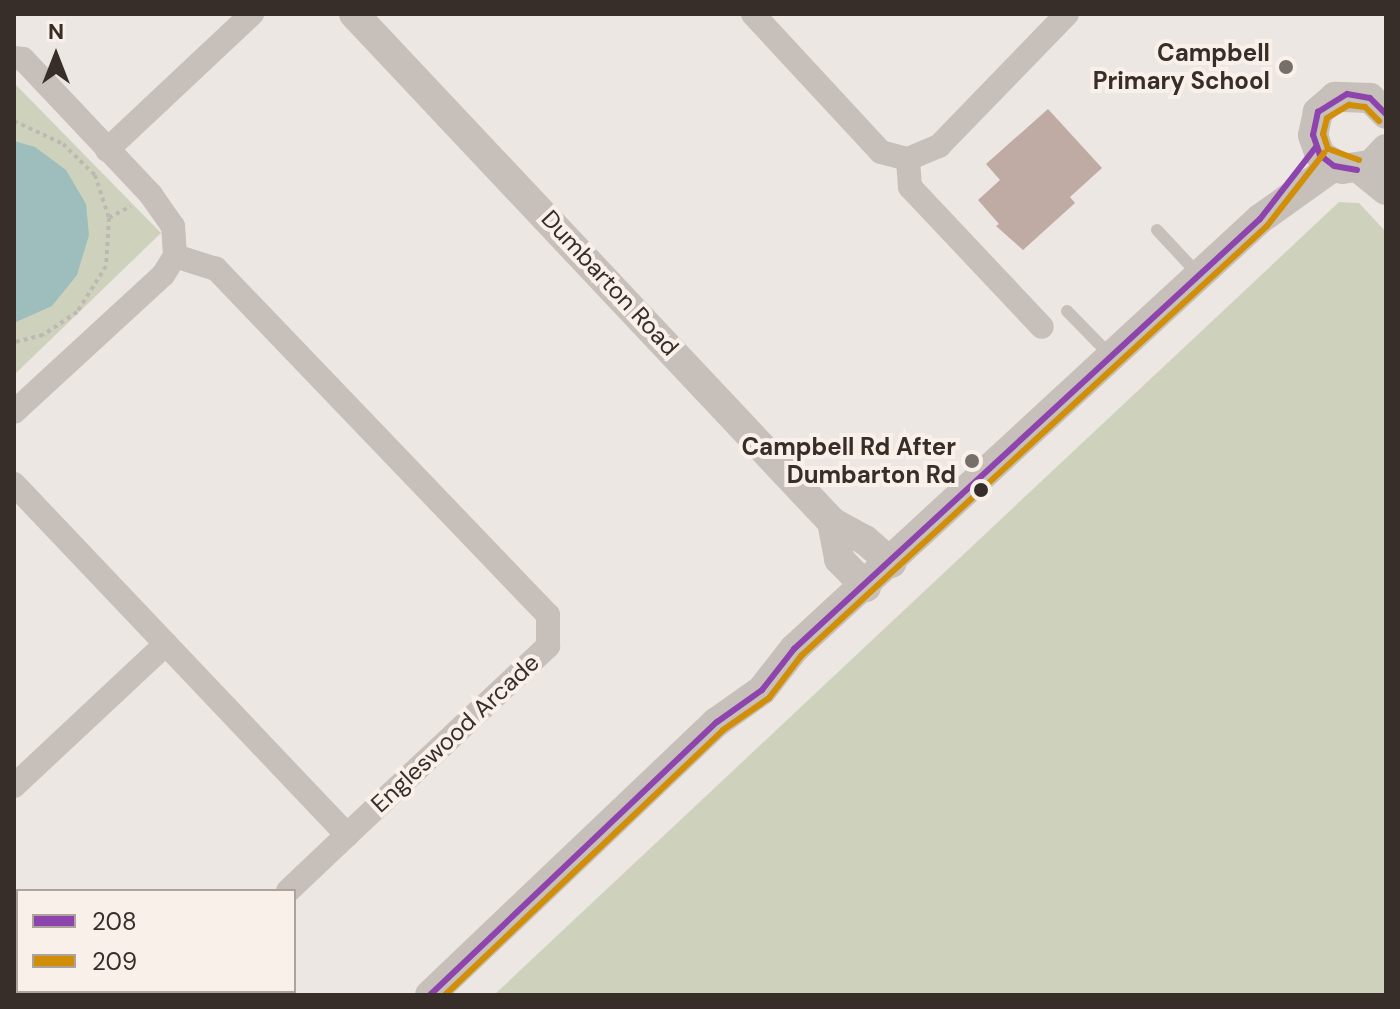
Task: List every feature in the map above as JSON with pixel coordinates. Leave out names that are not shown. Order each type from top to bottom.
[{"type":"street","name":"Dumbarton Road","points":[[354,14],[388,45],[832,522],[865,540],[891,563]]},
{"type":"street","name":"Dumbarton Road","points":[[374,14],[388,45]]},
{"type":"street","points":[[753,14],[881,152],[908,159],[939,146],[1067,14]]},
{"type":"street","points":[[107,150],[254,17]]},
{"type":"street","points":[[14,58],[23,59],[173,226],[175,256],[163,275],[14,412]]},
{"type":"street","points":[[1386,114],[1372,89],[1325,103],[1314,124],[1337,161],[1386,190]]},
{"type":"street","points":[[430,995],[717,722],[762,690],[794,649],[866,587],[1260,219],[1337,161],[1386,149]]},
{"type":"street","points":[[908,159],[910,187],[1042,327]]},
{"type":"street","name":"Engleswood Arcade","points":[[175,256],[216,269],[548,615],[548,646],[290,889]]},
{"type":"street","points":[[14,484],[347,835]]},
{"type":"street","points":[[832,522],[839,559],[866,587]]},
{"type":"street","points":[[14,786],[166,644]]},
{"type":"lane","points":[[1157,230],[1200,276]]},
{"type":"lane","points":[[1067,311],[1112,357]]},
{"type":"path","points":[[14,121],[63,144],[95,175],[109,218],[106,266],[77,312],[43,335],[14,342]]},
{"type":"green space","points":[[14,83],[161,233],[14,375]]},
{"type":"green space","points":[[1339,202],[1359,203],[1386,232],[1386,995],[494,995]]},
{"type":"water","points":[[14,141],[35,147],[66,170],[86,204],[89,235],[77,275],[52,306],[14,323]]},
{"type":"building","points":[[1048,109],[1102,168],[1070,197],[1075,203],[1023,250],[996,226],[999,224],[978,200],[1000,180],[986,164]]},
{"type":"transit line","name":"208","points":[[1357,170],[1334,166],[1320,155],[1313,135],[1318,112],[1347,94],[1370,98],[1386,114]]},
{"type":"transit line","name":"209","points":[[1359,160],[1328,149],[1323,134],[1327,118],[1349,105],[1365,107],[1379,121]]},
{"type":"transit line","name":"208","points":[[430,995],[717,722],[762,690],[794,649],[1260,219],[1316,147]]},
{"type":"transit line","name":"209","points":[[445,995],[723,730],[769,698],[801,656],[1267,226],[1324,153]]},
{"type":"place","name":"Campbell Primary School","points":[[1286,67]]},
{"type":"place","name":"Campbell Rd After Dumbarton Rd","points":[[972,461]]}]
